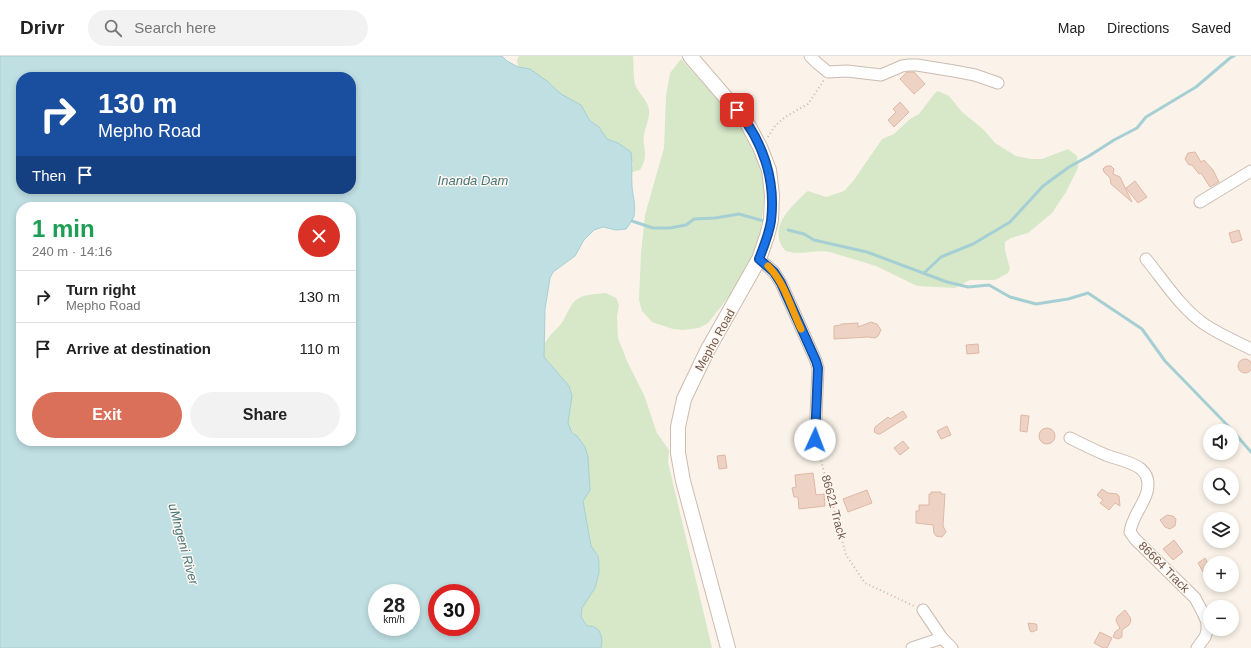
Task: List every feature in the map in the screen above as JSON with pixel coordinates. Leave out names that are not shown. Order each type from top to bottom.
[{"type":"street","name":"Mepho Road","points":[[690,56],[746,121],[760,147],[769,170],[772,195],[771,220],[759,259],[707,350],[684,399],[678,427],[678,453],[683,481],[728,648]]},
{"type":"street","points":[[810,56],[828,72],[847,71],[881,75],[902,66],[913,65],[975,75],[998,83]]},
{"type":"street","points":[[1200,202],[1251,171]]},
{"type":"street","points":[[759,259],[774,272],[781,283],[816,361],[818,368],[815,440]]},
{"type":"street","points":[[1146,259],[1186,308],[1203,323],[1226,337],[1251,349]]},
{"type":"street","name":"86664 Track","points":[[1070,438],[1107,456],[1137,466],[1144,473],[1148,481],[1146,492],[1133,521],[1130,532],[1135,539],[1195,598],[1207,622],[1205,637],[1197,648]]},
{"type":"street","points":[[923,610],[942,638],[952,648]]},
{"type":"street","points":[[912,648],[942,638]]},
{"type":"path","points":[[760,147],[779,122],[808,104],[828,72]]},
{"type":"path","name":"86621 Track","points":[[815,440],[846,555],[865,583],[923,610]]},
{"type":"green space","points":[[519,56],[633,56],[635,84],[649,109],[644,134],[645,159],[640,170],[632,172],[633,163],[618,143],[607,139],[599,127],[590,121],[586,113],[530,69],[518,67],[517,60]]},
{"type":"green space","points":[[681,59],[740,124],[755,152],[762,172],[765,190],[761,229],[751,259],[731,294],[708,323],[699,328],[683,330],[673,329],[652,322],[642,311],[639,300],[641,253],[645,215],[664,148],[666,96],[670,73]]},
{"type":"green space","points":[[938,91],[949,96],[962,112],[983,129],[995,143],[1016,156],[1031,159],[1042,159],[1068,149],[1077,156],[1077,170],[1066,192],[1052,213],[1028,233],[1011,238],[1005,242],[1005,250],[1010,269],[1008,273],[995,280],[970,280],[955,288],[917,286],[876,266],[830,252],[820,251],[795,253],[785,250],[780,242],[779,235],[781,221],[805,193],[808,191],[826,197],[844,191],[854,180],[882,139],[894,134],[910,119],[919,114]]},
{"type":"green space","points":[[606,293],[616,298],[619,305],[617,317],[618,338],[627,361],[644,395],[657,433],[669,450],[668,462],[712,648],[601,648],[602,646],[581,617],[582,608],[595,588],[599,573],[598,556],[591,547],[583,501],[590,490],[577,436],[569,426],[568,421],[571,405],[570,390],[562,378],[544,358],[543,351],[546,341],[563,321],[571,305],[576,300],[592,294]]},
{"type":"water","name":"Inanda Dam","points":[[0,56],[502,56],[507,61],[518,67],[530,69],[547,81],[561,94],[581,105],[590,121],[599,127],[607,139],[618,143],[631,152],[632,187],[635,209],[632,220],[626,229],[616,230],[603,227],[594,230],[584,240],[575,256],[553,272],[550,278],[545,309],[544,357],[569,386],[572,396],[568,423],[572,433],[577,436],[585,447],[588,457],[590,490],[583,501],[591,546],[598,556],[599,573],[595,588],[582,608],[581,617],[587,626],[597,628],[602,642],[601,648],[0,648]]},
{"type":"building","points":[[907,72],[914,72],[925,84],[914,94],[900,79]]},
{"type":"building","points":[[900,102],[909,112],[894,127],[888,120],[896,112],[893,109]]},
{"type":"building","points":[[1195,152],[1201,162],[1204,160],[1213,170],[1219,182],[1210,187],[1201,173],[1199,174],[1192,165],[1189,165],[1185,159],[1188,153]]},
{"type":"building","points":[[1106,166],[1111,166],[1114,169],[1113,174],[1120,177],[1132,202],[1111,184],[1110,178],[1103,169]]},
{"type":"building","points":[[1135,181],[1147,197],[1138,203],[1126,188]]},
{"type":"building","points":[[1239,230],[1242,240],[1232,243],[1229,233]]},
{"type":"building","points":[[871,322],[877,324],[881,330],[875,338],[834,339],[834,326],[858,323],[858,327]]},
{"type":"building","points":[[978,344],[979,353],[967,354],[966,345]]},
{"type":"building","points":[[1245,359],[1250,361],[1252,366],[1250,371],[1245,373],[1240,371],[1238,366],[1240,361]]},
{"type":"building","points":[[903,411],[907,417],[880,434],[874,432],[875,427],[888,417],[890,419]]},
{"type":"building","points":[[1021,415],[1029,416],[1027,432],[1020,431]]},
{"type":"building","points":[[947,426],[951,435],[941,439],[937,431]]},
{"type":"building","points":[[1047,428],[1054,433],[1055,436],[1050,443],[1047,444],[1040,439],[1039,436],[1044,429]]},
{"type":"building","points":[[903,441],[909,448],[900,455],[894,448]]},
{"type":"building","points":[[725,455],[727,468],[719,469],[717,456]]},
{"type":"building","points":[[813,473],[816,495],[824,494],[825,506],[799,509],[798,497],[794,497],[792,488],[796,487],[795,475]]},
{"type":"building","points":[[1102,489],[1108,493],[1117,494],[1119,496],[1120,506],[1115,503],[1109,510],[1100,503],[1103,500],[1097,495]]},
{"type":"building","points":[[867,490],[872,503],[848,512],[843,499]]},
{"type":"building","points":[[931,492],[941,492],[941,494],[945,494],[943,526],[946,532],[942,537],[936,536],[933,525],[916,523],[916,511],[919,511],[919,505],[929,505],[929,494],[931,494]]},
{"type":"building","points":[[1167,515],[1173,516],[1176,519],[1175,526],[1170,529],[1165,527],[1160,520]]},
{"type":"building","points":[[1174,540],[1183,552],[1173,560],[1163,549]]},
{"type":"building","points":[[1203,559],[1203,572],[1198,563]]},
{"type":"building","points":[[1125,610],[1131,621],[1129,625],[1122,630],[1122,637],[1118,639],[1113,637],[1115,632],[1120,628],[1116,619]]},
{"type":"building","points":[[1028,623],[1036,624],[1037,630],[1032,632],[1030,631]]},
{"type":"building","points":[[1100,632],[1112,638],[1107,648],[1103,648],[1094,643]]},
{"type":"waterway","points":[[924,273],[941,257],[973,244],[1010,222],[1043,186],[1069,167],[1137,128],[1146,117],[1196,87],[1234,56]]},
{"type":"waterway","points":[[632,221],[653,228],[670,228],[686,225],[694,219],[715,218],[739,214],[764,221]]},
{"type":"waterway","points":[[788,230],[804,234],[814,240],[867,252],[947,282],[968,287],[989,285],[1010,297],[1036,304],[1068,299],[1088,293],[1142,329],[1165,361],[1232,430],[1251,452]]},
{"type":"slow traffic","points":[[768,266],[781,283],[801,329]]},
{"type":"route","points":[[737,110],[746,121],[760,147],[769,170],[772,195],[771,220],[759,259],[774,272],[781,283],[818,368],[815,440]]},
{"type":"water label","name":"uMngeni River","points":[[184,544]]}]
